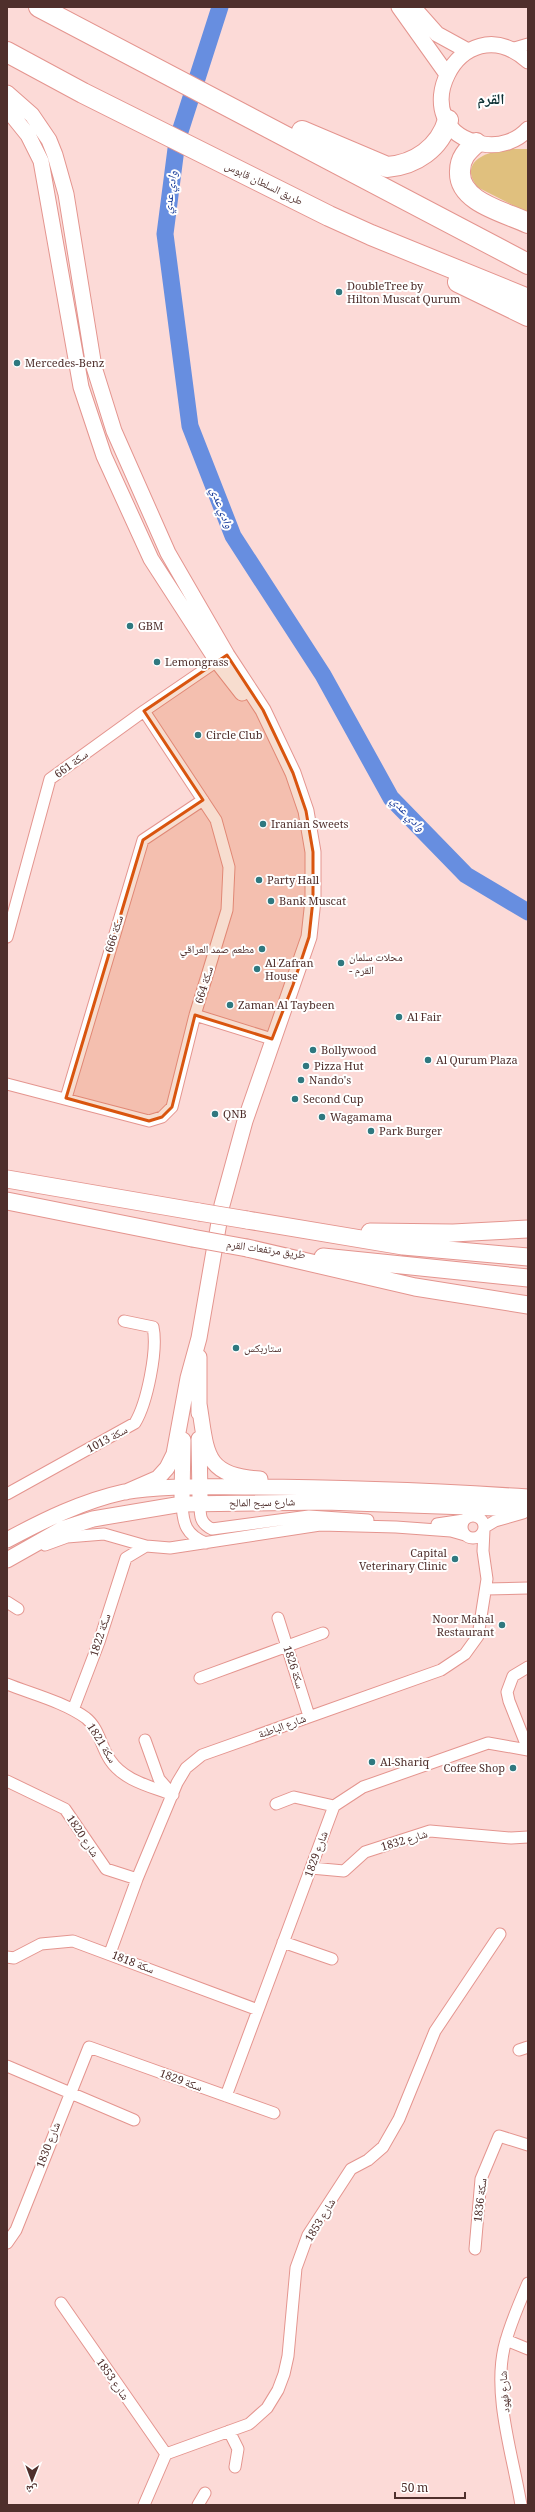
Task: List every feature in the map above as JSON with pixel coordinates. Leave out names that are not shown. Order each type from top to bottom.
[{"type":"highway","points":[[39,7],[111,46],[528,248]]},
{"type":"highway","name":"طريق السلطان قابوس","points":[[7,52],[83,93],[371,235],[528,299]]},
{"type":"highway","points":[[303,138],[387,167],[397,167],[415,160],[431,149],[445,132],[448,120]]},
{"type":"highway","points":[[303,138],[528,264]]},
{"type":"highway","points":[[476,143],[464,154],[460,164],[459,178],[465,191],[478,200],[528,223]]},
{"type":"highway","points":[[371,235],[528,316]]},
{"type":"main road","points":[[7,1179],[403,1246],[528,1257]]},
{"type":"main road","name":"طريق مرتفعات القرم","points":[[7,1201],[247,1248],[423,1268],[528,1278]]},
{"type":"main road","points":[[266,1224],[378,1233],[453,1233],[528,1229]]},
{"type":"main road","points":[[247,1248],[415,1287],[528,1305]]},
{"type":"street","points":[[399,7],[446,73]]},
{"type":"street","points":[[413,7],[437,34],[468,51]]},
{"type":"street","points":[[511,49],[528,44]]},
{"type":"street","points":[[528,61],[511,49],[490,45],[468,51],[456,60],[446,73],[441,92],[444,111],[448,120],[460,134],[476,143],[503,144],[522,140],[528,129]]},
{"type":"street","points":[[7,93],[32,115],[49,140],[56,155],[66,194],[94,367],[114,431],[168,553],[222,658]]},
{"type":"street","points":[[7,109],[28,135],[41,161],[81,387],[104,456],[151,559],[269,726],[293,774],[306,811],[314,877],[306,946],[272,1039],[245,1121],[222,1205],[199,1338],[188,1378],[192,1403],[200,1487],[200,1518],[204,1525],[212,1529],[309,1516],[418,1524],[448,1524],[464,1520],[469,1516],[476,1516],[482,1520],[484,1529]]},
{"type":"street","name":"سكة 661","points":[[7,937],[50,779],[144,711],[222,658]]},
{"type":"street","name":"سكة 664","points":[[7,1084],[66,1098],[149,1121],[162,1117],[172,1107],[195,1016],[227,910],[229,867],[216,820],[144,711]]},
{"type":"street","name":"سكة 666","points":[[66,1098],[142,840],[203,800]]},
{"type":"street","points":[[195,1016],[272,1039]]},
{"type":"street","name":"سكة 1013","points":[[7,1494],[135,1423],[141,1414],[145,1399],[155,1338],[153,1327],[124,1321]]},
{"type":"street","points":[[192,1403],[210,1458],[224,1473],[316,1487]]},
{"type":"street","points":[[192,1403],[181,1488],[182,1519],[187,1531],[196,1539],[207,1544]]},
{"type":"street","points":[[126,1492],[158,1478],[167,1468],[174,1454],[192,1403]]},
{"type":"street","name":"شارع سيح المالح","points":[[7,1540],[14,1532],[66,1511],[126,1492],[200,1487],[316,1487],[528,1497]]},
{"type":"street","name":"شارع سيح المالح","points":[[8,1559],[62,1529],[92,1519],[182,1504],[325,1502],[528,1510]]},
{"type":"street","points":[[8,1559],[67,1537],[104,1534],[146,1546],[170,1548],[207,1544],[320,1525],[396,1527],[450,1531],[468,1537],[480,1536],[484,1529],[495,1521],[528,1510]]},
{"type":"street","points":[[464,1520],[462,1530],[483,1551]]},
{"type":"street","name":"شارع الباطنة","points":[[110,1953],[137,1879],[186,1768],[202,1755],[441,1670],[465,1654],[478,1636],[486,1589],[487,1579],[483,1551],[484,1529]]},
{"type":"street","points":[[119,1538],[126,1558],[146,1546]]},
{"type":"street","name":"سكة 1822","points":[[73,1710],[99,1642],[126,1558]]},
{"type":"street","points":[[486,1589],[528,1588]]},
{"type":"street","points":[[7,1602],[18,1609]]},
{"type":"street","name":"سكة 1826","points":[[278,1618],[309,1716]]},
{"type":"street","points":[[200,1678],[323,1633]]},
{"type":"street","points":[[276,1804],[294,1797],[334,1806],[363,1787],[488,1743],[528,1750],[508,1692],[513,1676],[528,1668]]},
{"type":"street","name":"سكة 1821","points":[[7,1684],[73,1710],[87,1718],[96,1731],[110,1760],[129,1779],[173,1795]]},
{"type":"street","points":[[145,1740],[159,1779],[173,1795]]},
{"type":"street","name":"1820 شارع","points":[[7,1781],[65,1809],[106,1869],[137,1879]]},
{"type":"street","name":"1829 شارع","points":[[226,2096],[334,1806]]},
{"type":"street","name":"1832 شارع","points":[[311,1868],[344,1871],[365,1852],[430,1831],[511,1838],[528,1836]]},
{"type":"street","name":"شارع 1853","points":[[166,2454],[249,2424],[267,2408],[278,2390],[288,2356],[296,2268],[308,2235],[351,2169],[368,2160],[383,2147],[399,2119],[435,2031],[500,1934]]},
{"type":"street","name":"سكة 1818","points":[[7,1956],[14,1958],[42,1944],[72,1941],[110,1953],[258,2010]]},
{"type":"street","points":[[283,1942],[332,1959]]},
{"type":"street","name":"سكة 1829","points":[[89,2046],[274,2113]]},
{"type":"street","name":"1830 شارع","points":[[7,2244],[16,2230],[68,2094],[89,2046]]},
{"type":"street","points":[[7,2066],[68,2094],[134,2120]]},
{"type":"street","name":"سكة 1836","points":[[475,2249],[481,2179],[499,2136],[528,2145]]},
{"type":"street","name":"شارع فهود","points":[[521,2505],[509,2449],[500,2381],[506,2340],[525,2299],[528,2283]]},
{"type":"street","name":"1853 شارع","points":[[61,2304],[166,2454]]},
{"type":"street","points":[[506,2340],[528,2349]]},
{"type":"street","points":[[229,2431],[238,2449],[235,2467]]},
{"type":"street","points":[[144,2505],[166,2454]]},
{"type":"street","points":[[198,2505],[205,2493]]},
{"type":"highlighted area","points":[[227,655],[263,710],[293,773],[306,811],[313,852],[313,900],[309,937],[293,985],[272,1039],[195,1015],[172,1107],[162,1117],[149,1121],[66,1098],[143,840],[203,800],[144,711]]},
{"type":"shaded area","points":[[508,149],[528,149],[528,213],[477,187],[472,178],[471,170],[473,164],[478,159],[492,152]]},
{"type":"waterway","name":"وادي عدي","points":[[220,7],[177,141],[165,234],[190,426],[233,536],[323,675],[391,798],[466,875],[528,912]]},
{"type":"place","name":"DoubleTree by Hilton Muscat Qurum","points":[[339,292]]},
{"type":"place","name":"Mercedes-Benz","points":[[17,363]]},
{"type":"place","name":"GBM","points":[[130,626]]},
{"type":"place","name":"Lemongrass","points":[[157,662]]},
{"type":"place","name":"Circle Club","points":[[198,735]]},
{"type":"place","name":"Iranian Sweets","points":[[263,824]]},
{"type":"place","name":"Party Hall","points":[[259,880]]},
{"type":"place","name":"Bank Muscat","points":[[271,901]]},
{"type":"place","name":"مطعم صمد العراقي","points":[[262,949]]},
{"type":"place","name":"محلات سلمان - القرم","points":[[341,963]]},
{"type":"place","name":"Al Zafran House","points":[[257,969]]},
{"type":"place","name":"Zaman Al Taybeen","points":[[230,1005]]},
{"type":"place","name":"Al Fair","points":[[399,1017]]},
{"type":"place","name":"Bollywood","points":[[313,1050]]},
{"type":"place","name":"Al Qurum Plaza","points":[[428,1060]]},
{"type":"place","name":"Pizza Hut","points":[[306,1066]]},
{"type":"place","name":"Nando's","points":[[301,1080]]},
{"type":"place","name":"Second Cup","points":[[295,1099]]},
{"type":"place","name":"QNB","points":[[215,1114]]},
{"type":"place","name":"Wagamama","points":[[322,1117]]},
{"type":"place","name":"Park Burger","points":[[371,1131]]},
{"type":"place","name":"ستاربكس","points":[[236,1348]]},
{"type":"place","name":"Capital Veterinary Clinic","points":[[455,1559]]},
{"type":"place","name":"Noor Mahal Restaurant","points":[[502,1625]]},
{"type":"place","name":"Al-Shariq","points":[[372,1762]]},
{"type":"place","name":"Coffee Shop","points":[[513,1768]]},
{"type":"district","name":"القرم","points":[[491,99]]}]
